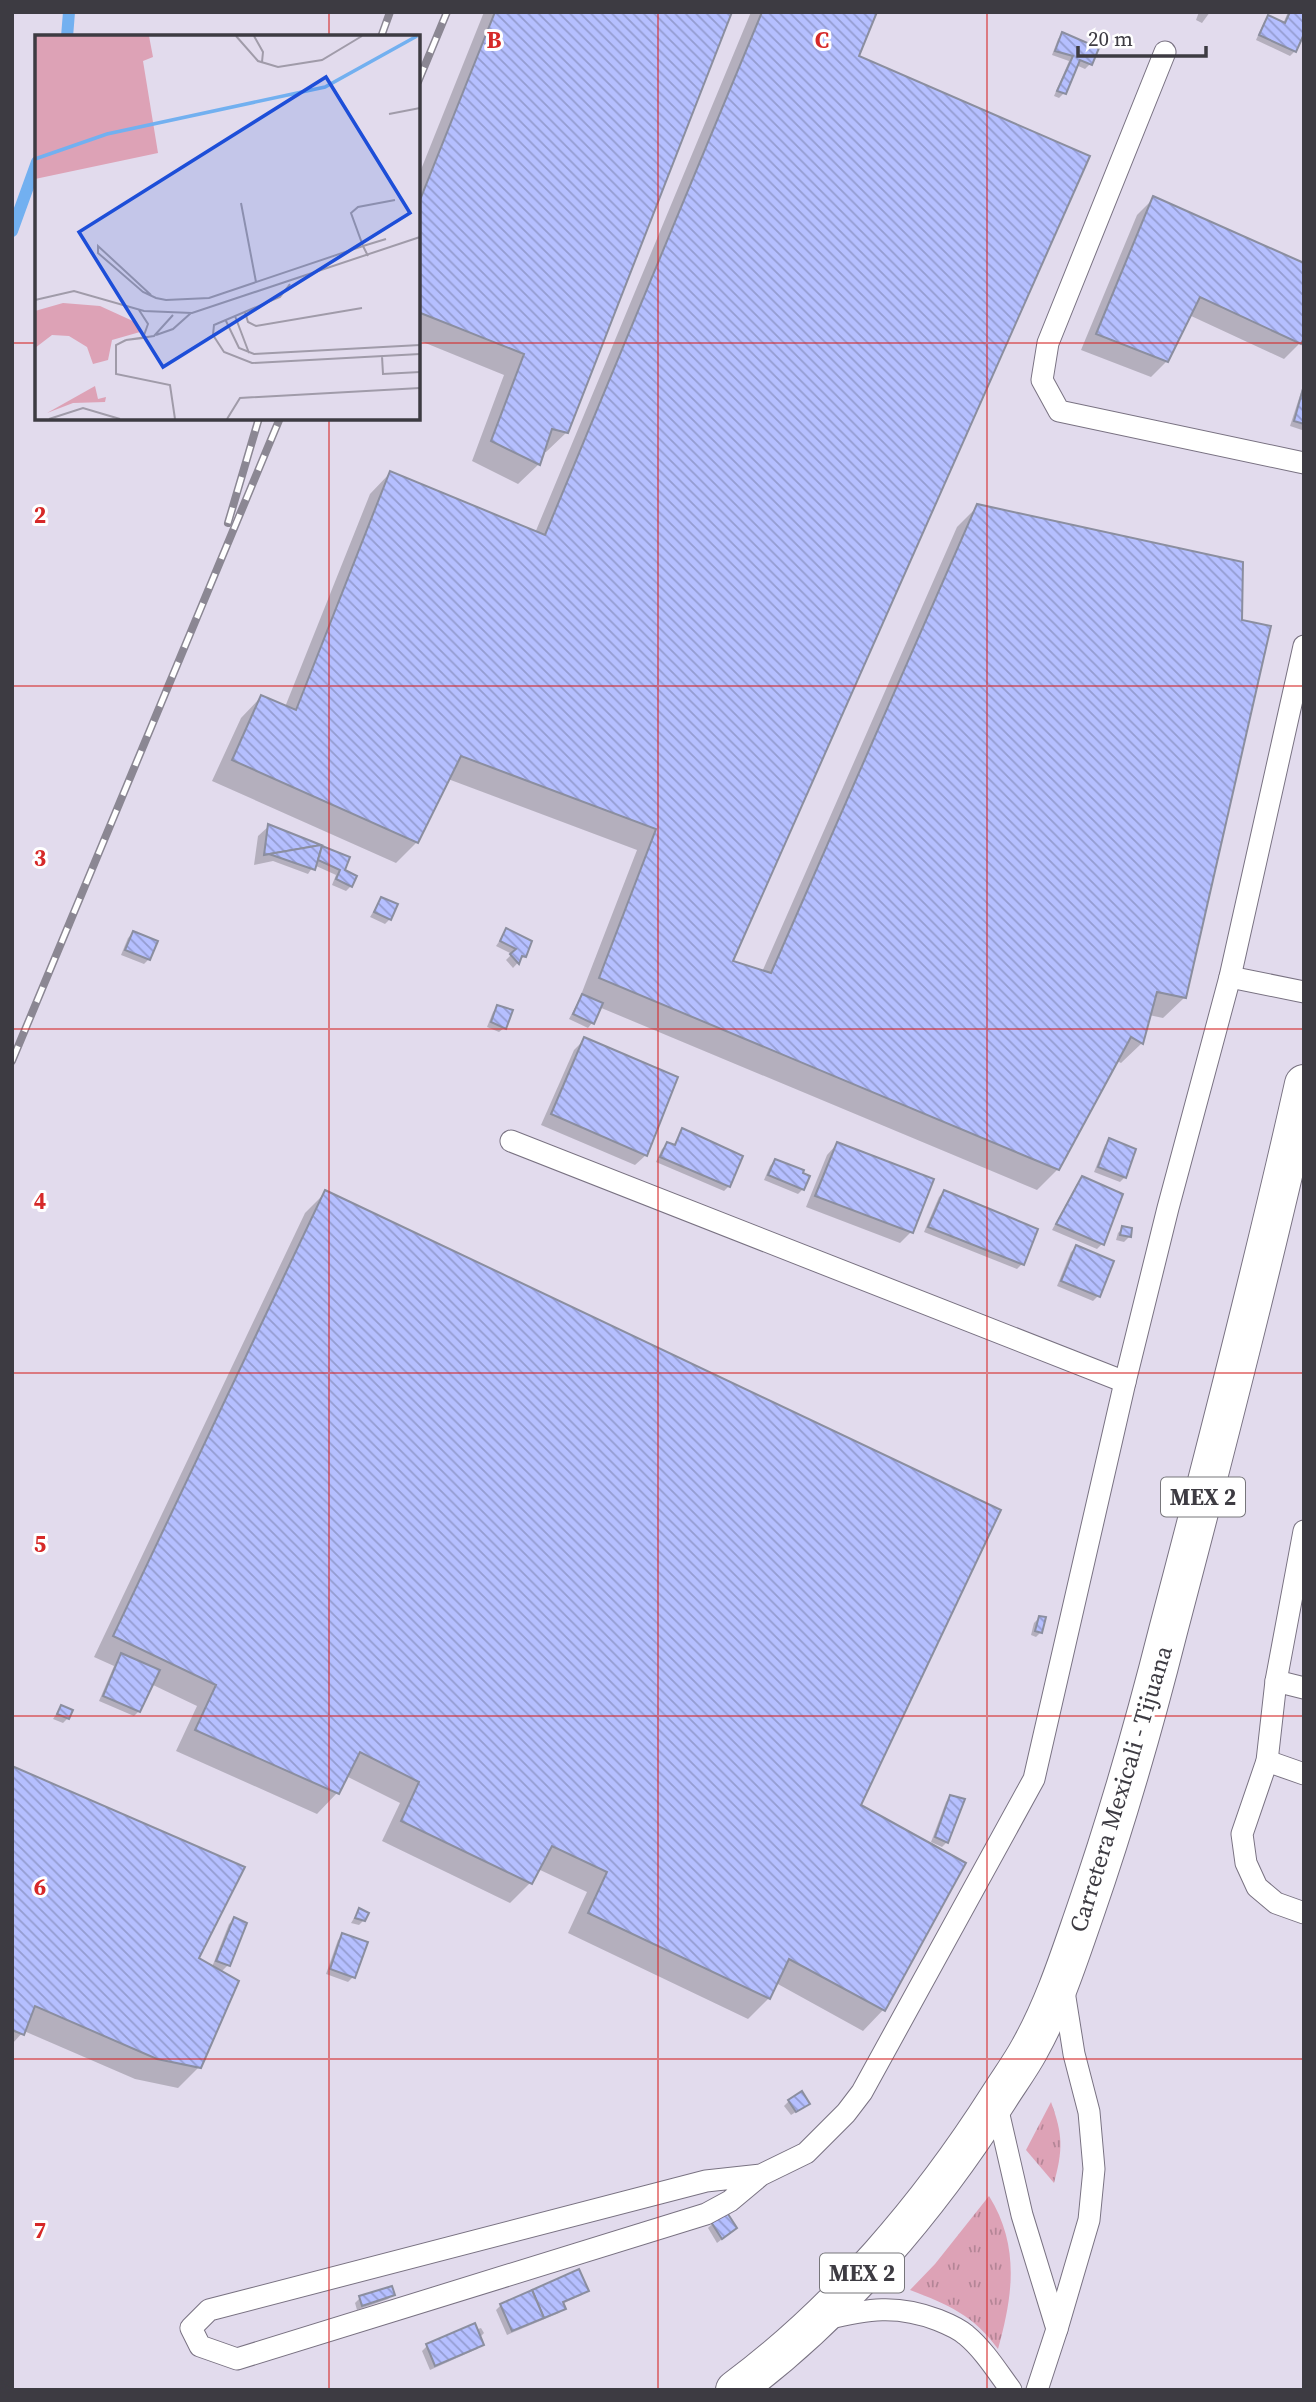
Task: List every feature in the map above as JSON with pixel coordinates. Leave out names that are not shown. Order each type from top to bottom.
[{"type":"main road","name":"Carretera Mexicali - Tijuana","points":[[736,2390],[789,2346],[846,2291],[917,2211],[972,2140],[1031,2047],[1062,1976],[1109,1843],[1297,1161],[1304,1084]]},
{"type":"lane","points":[[1165,52],[1048,343],[1042,380],[1059,411],[1304,463]]},
{"type":"lane","points":[[761,2175],[706,2182],[209,2310],[191,2328],[200,2346],[237,2359],[706,2214],[730,2201],[761,2175],[806,2153],[846,2113],[862,2092],[1034,1779],[1125,1382],[1230,977],[1304,646]]},
{"type":"lane","points":[[1230,977],[1304,992]]},
{"type":"lane","points":[[511,1141],[1125,1382]]},
{"type":"lane","points":[[1304,1531],[1299,1590],[1276,1681],[1267,1760],[1242,1834],[1246,1863],[1257,1887],[1276,1903],[1304,1913]]},
{"type":"lane","points":[[1276,1681],[1304,1688]]},
{"type":"lane","points":[[1267,1760],[1304,1774]]},
{"type":"lane","points":[[1037,2390],[1089,2220],[1094,2169],[1089,2112],[1074,2054],[1062,1976]]},
{"type":"lane","points":[[996,2102],[1022,2215],[1057,2329]]},
{"type":"lane","points":[[814,2322],[883,2308],[916,2311],[965,2333],[1011,2390]]},
{"type":"green space","points":[[1051,2102],[1060,2142],[1054,2183],[1026,2150]]},
{"type":"green space","points":[[989,2196],[1006,2233],[1011,2271],[1007,2309],[998,2349],[989,2337],[959,2312],[910,2290],[935,2264]]},
{"type":"building","points":[[495,12],[732,12],[568,433],[552,429],[540,465],[491,441],[524,354],[420,313],[420,200]]},
{"type":"building","points":[[762,12],[877,12],[859,56],[1090,156],[733,961],[771,973],[977,504],[1243,562],[1242,620],[1271,626],[1186,998],[1157,992],[1143,1044],[1131,1037],[1059,1170],[599,978],[656,829],[461,756],[418,843],[232,760],[261,695],[296,710],[390,471],[545,535]]},
{"type":"building","points":[[1290,12],[1304,12],[1304,34],[1296,52],[1259,35],[1268,15],[1285,23]]},
{"type":"building","points":[[1062,32],[1099,48],[1092,65],[1080,60],[1066,94],[1057,91],[1073,56],[1055,51]]},
{"type":"building","points":[[1153,196],[1304,263],[1304,338],[1301,344],[1200,297],[1168,362],[1096,334]]},
{"type":"building","points":[[1304,385],[1304,424],[1294,421]]},
{"type":"building","points":[[268,824],[321,845],[264,855]]},
{"type":"building","points":[[321,845],[315,870],[269,854]]},
{"type":"building","points":[[322,846],[350,857],[345,870],[357,876],[352,887],[336,879],[340,870],[318,860]]},
{"type":"building","points":[[381,897],[398,904],[391,920],[374,912]]},
{"type":"building","points":[[506,928],[532,941],[526,957],[522,956],[519,964],[510,954],[516,949],[500,941]]},
{"type":"building","points":[[133,931],[158,941],[150,960],[125,950]]},
{"type":"building","points":[[582,994],[603,1003],[594,1024],[573,1014]]},
{"type":"building","points":[[497,1005],[513,1010],[506,1029],[491,1022]]},
{"type":"building","points":[[584,1037],[678,1077],[647,1156],[551,1114]]},
{"type":"building","points":[[682,1128],[743,1156],[730,1187],[660,1157],[667,1142],[675,1145]]},
{"type":"building","points":[[1109,1138],[1136,1149],[1126,1178],[1098,1167]]},
{"type":"building","points":[[837,1142],[934,1179],[913,1233],[815,1196]]},
{"type":"building","points":[[775,1159],[804,1170],[803,1173],[810,1176],[804,1190],[768,1175]]},
{"type":"building","points":[[1082,1176],[1123,1194],[1104,1245],[1056,1224]]},
{"type":"building","points":[[325,1190],[1001,1510],[861,1805],[966,1863],[885,2011],[789,1959],[770,1999],[588,1913],[607,1872],[552,1846],[532,1884],[401,1821],[419,1782],[360,1752],[339,1794],[195,1730],[216,1685],[113,1636]]},
{"type":"building","points":[[944,1190],[1038,1229],[1024,1265],[928,1227]]},
{"type":"building","points":[[1122,1226],[1132,1228],[1131,1237],[1120,1235]]},
{"type":"building","points":[[1076,1245],[1114,1261],[1100,1297],[1061,1281]]},
{"type":"building","points":[[1039,1616],[1046,1617],[1042,1633],[1035,1631]]},
{"type":"building","points":[[121,1653],[160,1670],[140,1712],[103,1696]]},
{"type":"building","points":[[61,1705],[73,1710],[69,1719],[57,1714]]},
{"type":"building","points":[[12,1766],[245,1867],[199,1958],[239,1981],[201,2068],[157,2059],[35,2006],[24,2035],[12,2030]]},
{"type":"building","points":[[950,1795],[965,1799],[948,1843],[935,1837]]},
{"type":"building","points":[[359,1908],[369,1913],[365,1921],[355,1918]]},
{"type":"building","points":[[234,1917],[247,1923],[230,1966],[216,1961]]},
{"type":"building","points":[[342,1933],[368,1942],[355,1978],[330,1969]]},
{"type":"building","points":[[802,2091],[810,2104],[796,2112],[788,2100]]},
{"type":"building","points":[[726,2211],[737,2228],[722,2239],[711,2222]]},
{"type":"building","points":[[579,2269],[589,2291],[563,2302],[566,2309],[544,2318],[532,2290]]},
{"type":"building","points":[[392,2286],[395,2295],[362,2306],[359,2296]]},
{"type":"building","points":[[532,2290],[544,2318],[512,2331],[500,2304]]},
{"type":"building","points":[[475,2323],[484,2345],[435,2366],[426,2344]]},
{"type":"waterway","points":[[67,35],[69,12]]},
{"type":"waterway","points":[[12,231],[35,168]]},
{"type":"railway","points":[[382,35],[390,12]]},
{"type":"railway","points":[[420,77],[447,12]]},
{"type":"railway","points":[[228,523],[258,420]]},
{"type":"railway","points":[[12,1061],[279,420]]}]
